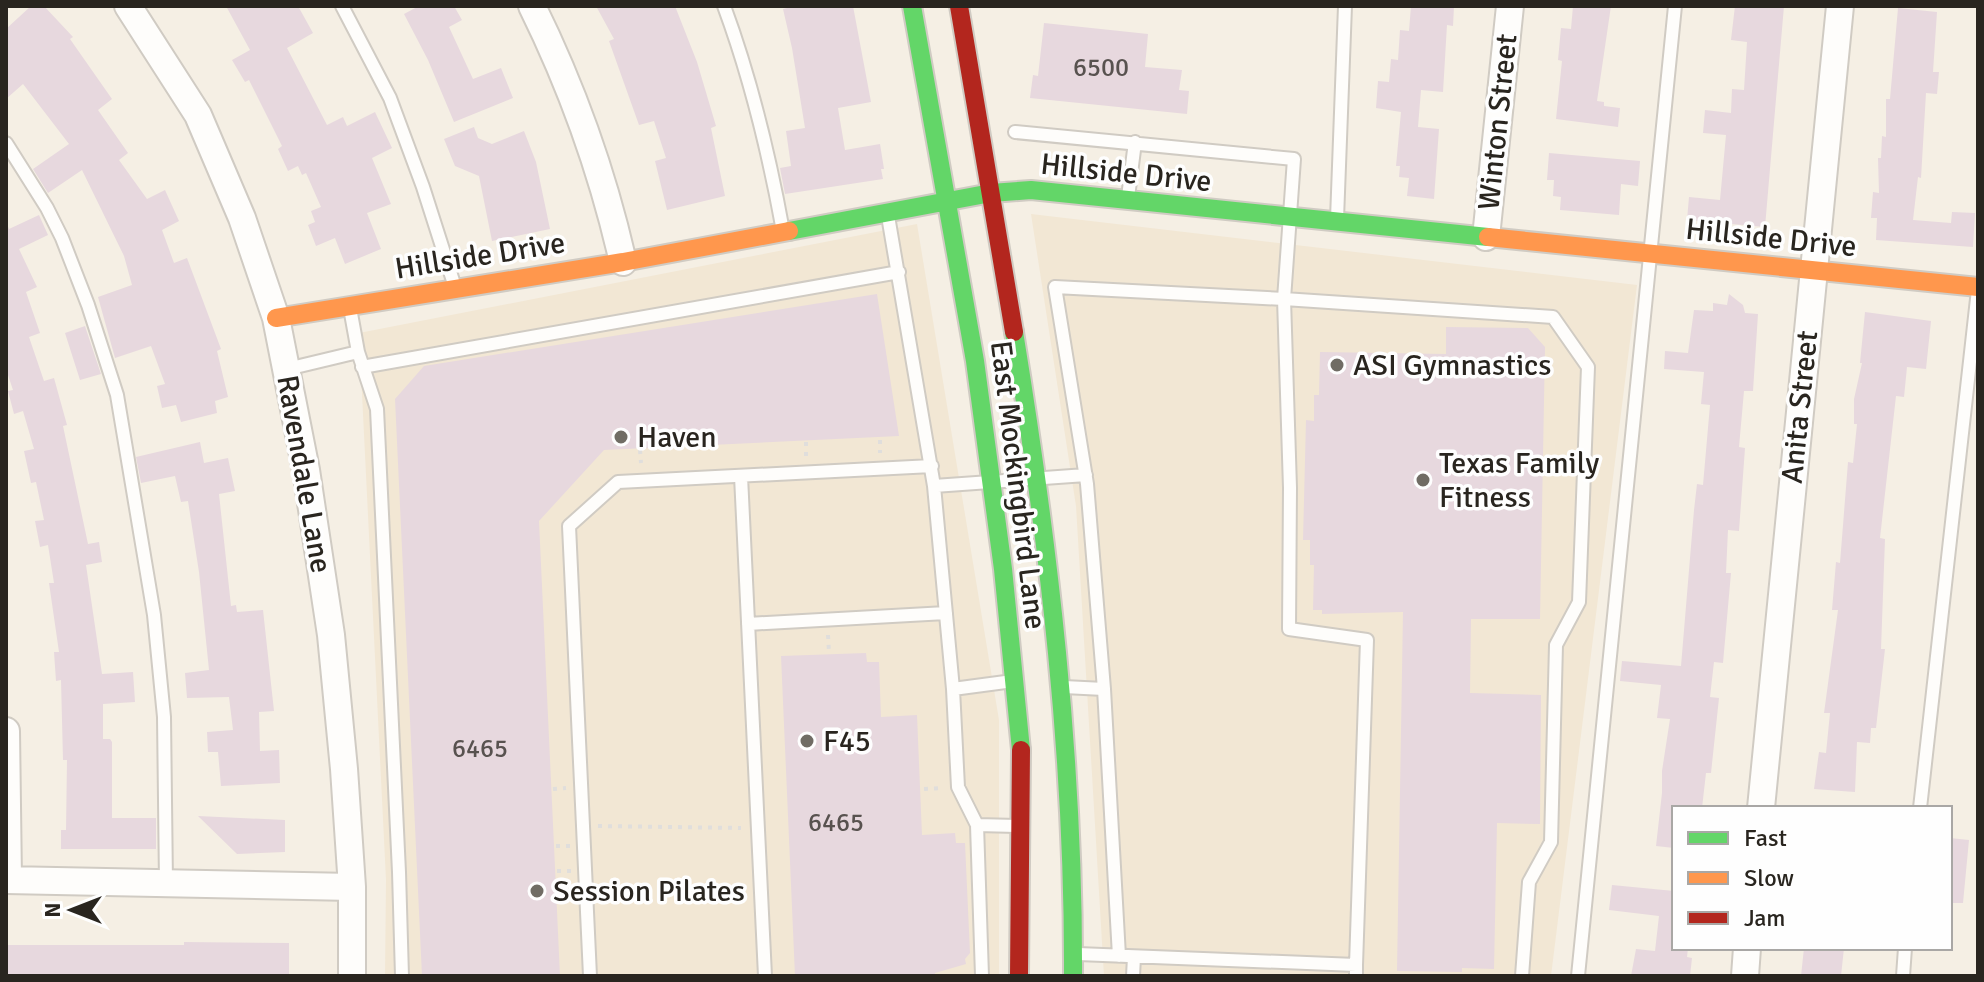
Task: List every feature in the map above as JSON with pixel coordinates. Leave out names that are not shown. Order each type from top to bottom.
[{"type":"main road","name":"East Mockingbird Lane","points":[[912,6],[975,361],[993,482],[1015,681],[1021,751],[1019,976]]},
{"type":"main road","name":"East Mockingbird Lane","points":[[959,6],[1038,479],[1061,686],[1070,809],[1073,976]]},
{"type":"main road","name":"Hillside Drive","points":[[276,318],[623,262],[991,193],[1031,190],[1978,289]]},
{"type":"street","name":"Ravendale Lane","points":[[128,6],[198,115],[242,218],[276,318],[331,635],[352,887],[352,976]]},
{"type":"street","points":[[532,6],[550,42],[591,149],[623,262]]},
{"type":"street","name":"Winton Street","points":[[1486,237],[1510,6]]},
{"type":"street","name":"Anita Street","points":[[1761,806],[1840,6]]},
{"type":"street","points":[[6,731],[7,880],[352,887]]},
{"type":"street","points":[[1745,976],[1747,950]]},
{"type":"lane","points":[[342,6],[390,98],[455,287]]},
{"type":"lane","points":[[724,6],[755,102],[771,164],[783,233]]},
{"type":"lane","points":[[1336,223],[1345,6]]},
{"type":"lane","points":[[1578,976],[1675,6]]},
{"type":"lane","points":[[1015,132],[1294,159],[1284,299],[1290,488],[1289,629],[1367,640],[1356,971],[1074,954]]},
{"type":"lane","points":[[1128,200],[1135,142]]},
{"type":"lane","points":[[6,143],[62,238],[117,395],[154,615],[164,717],[167,885]]},
{"type":"lane","points":[[887,213],[932,466],[953,689],[958,787],[977,825],[982,976]]},
{"type":"lane","points":[[362,367],[899,272]]},
{"type":"lane","points":[[1119,956],[1104,689],[1086,475],[1055,287],[1553,317],[1588,367],[1579,602],[1556,645],[1551,842],[1529,882],[1522,976]]},
{"type":"lane","points":[[1920,806],[1978,289]]},
{"type":"lane","points":[[349,305],[362,367],[377,409],[402,976]]},
{"type":"lane","points":[[287,369],[358,352]]},
{"type":"lane","points":[[590,976],[569,526],[618,482],[932,466]]},
{"type":"lane","points":[[934,486],[1086,475]]},
{"type":"lane","points":[[741,476],[765,976]]},
{"type":"lane","points":[[748,624],[946,613]]},
{"type":"lane","points":[[953,689],[1015,681]]},
{"type":"lane","points":[[1061,686],[1104,689]]},
{"type":"lane","points":[[977,825],[1022,826]]},
{"type":"lane","points":[[1903,976],[1905,950]]},
{"type":"lane","points":[[1133,976],[1134,957]]},
{"type":"path","points":[[595,826],[746,828]]},
{"type":"shaded area","points":[[1031,214],[1637,285],[1551,976],[1104,976],[1076,506]]},
{"type":"shaded area","points":[[917,224],[999,720],[999,976],[385,976],[386,880],[359,333]]},
{"type":"building","points":[[31,6],[44,6],[73,37],[70,39],[112,99],[98,110],[128,153],[119,160],[147,199],[165,190],[179,221],[162,230],[174,263],[187,258],[221,349],[217,351],[228,397],[215,401],[217,413],[181,422],[176,405],[162,408],[157,386],[165,384],[151,346],[115,358],[98,297],[132,285],[124,256],[82,170],[48,193],[33,169],[69,144],[23,84],[6,99],[6,29]]},
{"type":"building","points":[[226,6],[298,6],[313,33],[287,48],[327,125],[343,117],[347,126],[375,112],[392,148],[372,158],[391,204],[367,213],[381,249],[345,264],[335,238],[316,246],[308,225],[315,222],[311,211],[321,207],[306,173],[302,175],[298,166],[288,171],[278,149],[282,146],[249,80],[245,82],[232,60],[250,50]]},
{"type":"building","points":[[419,6],[454,6],[462,20],[449,27],[473,79],[501,68],[513,98],[454,122],[428,60],[404,14]]},
{"type":"building","points":[[596,6],[675,6],[697,62],[716,126],[711,128],[725,196],[667,210],[655,161],[666,158],[654,121],[639,125],[609,41],[614,39]]},
{"type":"building","points":[[795,6],[853,6],[871,102],[838,108],[845,150],[880,144],[883,179],[785,194],[780,168],[791,166],[786,131],[805,128],[783,9]]},
{"type":"building","points":[[1411,6],[1454,6],[1453,26],[1447,25],[1443,92],[1421,90],[1418,127],[1439,129],[1434,199],[1407,196],[1409,178],[1399,177],[1400,166],[1396,166],[1401,112],[1376,108],[1378,81],[1389,82],[1391,59],[1398,60],[1400,30],[1409,31]]},
{"type":"building","points":[[1573,6],[1611,6],[1597,101],[1604,102],[1604,106],[1620,108],[1618,127],[1556,119],[1562,61],[1558,60],[1561,28],[1571,29]]},
{"type":"building","points":[[1735,6],[1784,6],[1765,227],[1687,220],[1689,197],[1720,200],[1726,135],[1703,133],[1705,110],[1731,113],[1732,89],[1744,90],[1747,42],[1731,40]]},
{"type":"building","points":[[1898,8],[1937,12],[1933,72],[1939,72],[1937,94],[1926,93],[1921,178],[1918,177],[1913,220],[1951,223],[1952,212],[1975,213],[1973,247],[1876,240],[1877,218],[1871,218],[1873,192],[1879,193],[1878,158],[1881,158],[1882,136],[1886,137],[1886,99],[1890,99]]},
{"type":"building","points":[[1044,23],[1148,34],[1145,67],[1182,70],[1179,90],[1189,91],[1187,114],[1030,98],[1033,75],[1038,76]]},
{"type":"building","points":[[474,127],[478,138],[492,144],[524,131],[536,162],[550,229],[492,241],[479,176],[455,166],[444,139]]},
{"type":"building","points":[[1549,153],[1640,161],[1638,186],[1621,184],[1619,215],[1560,210],[1561,197],[1553,196],[1554,180],[1547,180]]},
{"type":"building","points":[[39,215],[48,235],[19,249],[37,287],[26,292],[40,333],[29,337],[44,381],[54,378],[67,425],[63,426],[88,544],[99,542],[102,562],[86,565],[102,674],[133,672],[135,702],[103,704],[103,739],[112,742],[112,818],[156,818],[156,849],[61,849],[61,830],[66,830],[67,760],[63,760],[61,680],[56,681],[54,652],[59,652],[49,583],[54,583],[48,545],[40,547],[35,521],[44,520],[36,482],[31,483],[24,451],[34,449],[23,411],[14,414],[8,391],[13,390],[6,369],[6,222],[9,229]]},
{"type":"building","points":[[877,294],[899,436],[604,450],[539,521],[560,976],[422,976],[395,399],[424,366]]},
{"type":"building","points":[[1729,294],[1743,305],[1745,313],[1758,314],[1753,391],[1744,391],[1739,447],[1745,448],[1739,531],[1728,530],[1726,573],[1731,573],[1723,663],[1714,662],[1710,697],[1719,698],[1711,773],[1706,773],[1702,806],[1672,806],[1672,848],[1656,846],[1670,719],[1657,718],[1661,685],[1620,681],[1622,661],[1681,666],[1694,510],[1697,484],[1703,485],[1710,405],[1701,404],[1704,372],[1664,369],[1665,351],[1688,353],[1694,310],[1713,311],[1713,303],[1727,305]]},
{"type":"building","points":[[1865,312],[1931,321],[1926,369],[1907,367],[1904,397],[1896,396],[1880,538],[1885,539],[1881,649],[1885,649],[1876,728],[1871,728],[1870,743],[1857,742],[1855,792],[1814,789],[1819,752],[1826,753],[1830,713],[1824,713],[1838,610],[1832,610],[1836,562],[1840,563],[1848,462],[1853,463],[1857,424],[1854,424],[1854,399],[1862,363]]},
{"type":"building","points":[[85,326],[101,374],[80,380],[65,333]]},
{"type":"building","name":"Texas Family Fitness","points":[[1446,327],[1528,328],[1545,347],[1540,619],[1471,619],[1470,693],[1541,695],[1540,824],[1497,823],[1494,969],[1397,971],[1403,612],[1322,614],[1322,610],[1313,610],[1314,565],[1310,565],[1310,540],[1303,540],[1306,420],[1314,421],[1314,395],[1319,395],[1320,352],[1446,354]]},
{"type":"building","points":[[200,442],[204,463],[228,458],[235,491],[219,494],[231,606],[236,605],[237,612],[263,610],[274,711],[259,712],[260,751],[279,750],[280,783],[221,786],[218,752],[208,752],[207,732],[233,730],[229,697],[187,698],[185,673],[209,670],[188,501],[181,502],[175,476],[141,483],[136,457]]},
{"type":"building","points":[[866,653],[867,662],[879,662],[881,717],[917,715],[922,835],[955,833],[956,843],[965,843],[970,953],[965,959],[966,964],[935,973],[935,976],[795,976],[781,656]]},
{"type":"building","points":[[198,816],[285,820],[285,852],[237,854]]},
{"type":"building","points":[[1952,838],[1969,840],[1963,903],[1952,903]]},
{"type":"building","points":[[1612,885],[1672,891],[1672,950],[1688,950],[1687,957],[1692,958],[1690,976],[1631,976],[1636,949],[1655,951],[1659,916],[1609,910]]},
{"type":"building","points":[[184,942],[289,943],[289,976],[6,976],[6,945],[184,945]]},
{"type":"building","points":[[1804,950],[1844,950],[1841,976],[1801,976]]},
{"type":"traffic: fast","points":[[912,6],[975,361],[1003,569],[1021,750]]},
{"type":"traffic: fast","points":[[789,231],[991,193],[1031,190],[1488,237]]},
{"type":"traffic: fast","points":[[1014,332],[1038,492],[1057,653],[1069,814],[1073,976]]},
{"type":"traffic: slow","points":[[276,318],[623,262],[789,231]]},
{"type":"traffic: slow","points":[[1488,237],[1978,287]]},
{"type":"traffic: jam","points":[[959,6],[1014,332]]},
{"type":"traffic: jam","points":[[1019,976],[1021,750]]},
{"type":"place","name":"ASI Gymnastics","points":[[1337,365]]},
{"type":"place","name":"Haven","points":[[621,437]]},
{"type":"place","name":"Texas Family Fitness","points":[[1423,480]]},
{"type":"place","name":"F45","points":[[807,741]]},
{"type":"place","name":"Session Pilates","points":[[537,891]]}]
